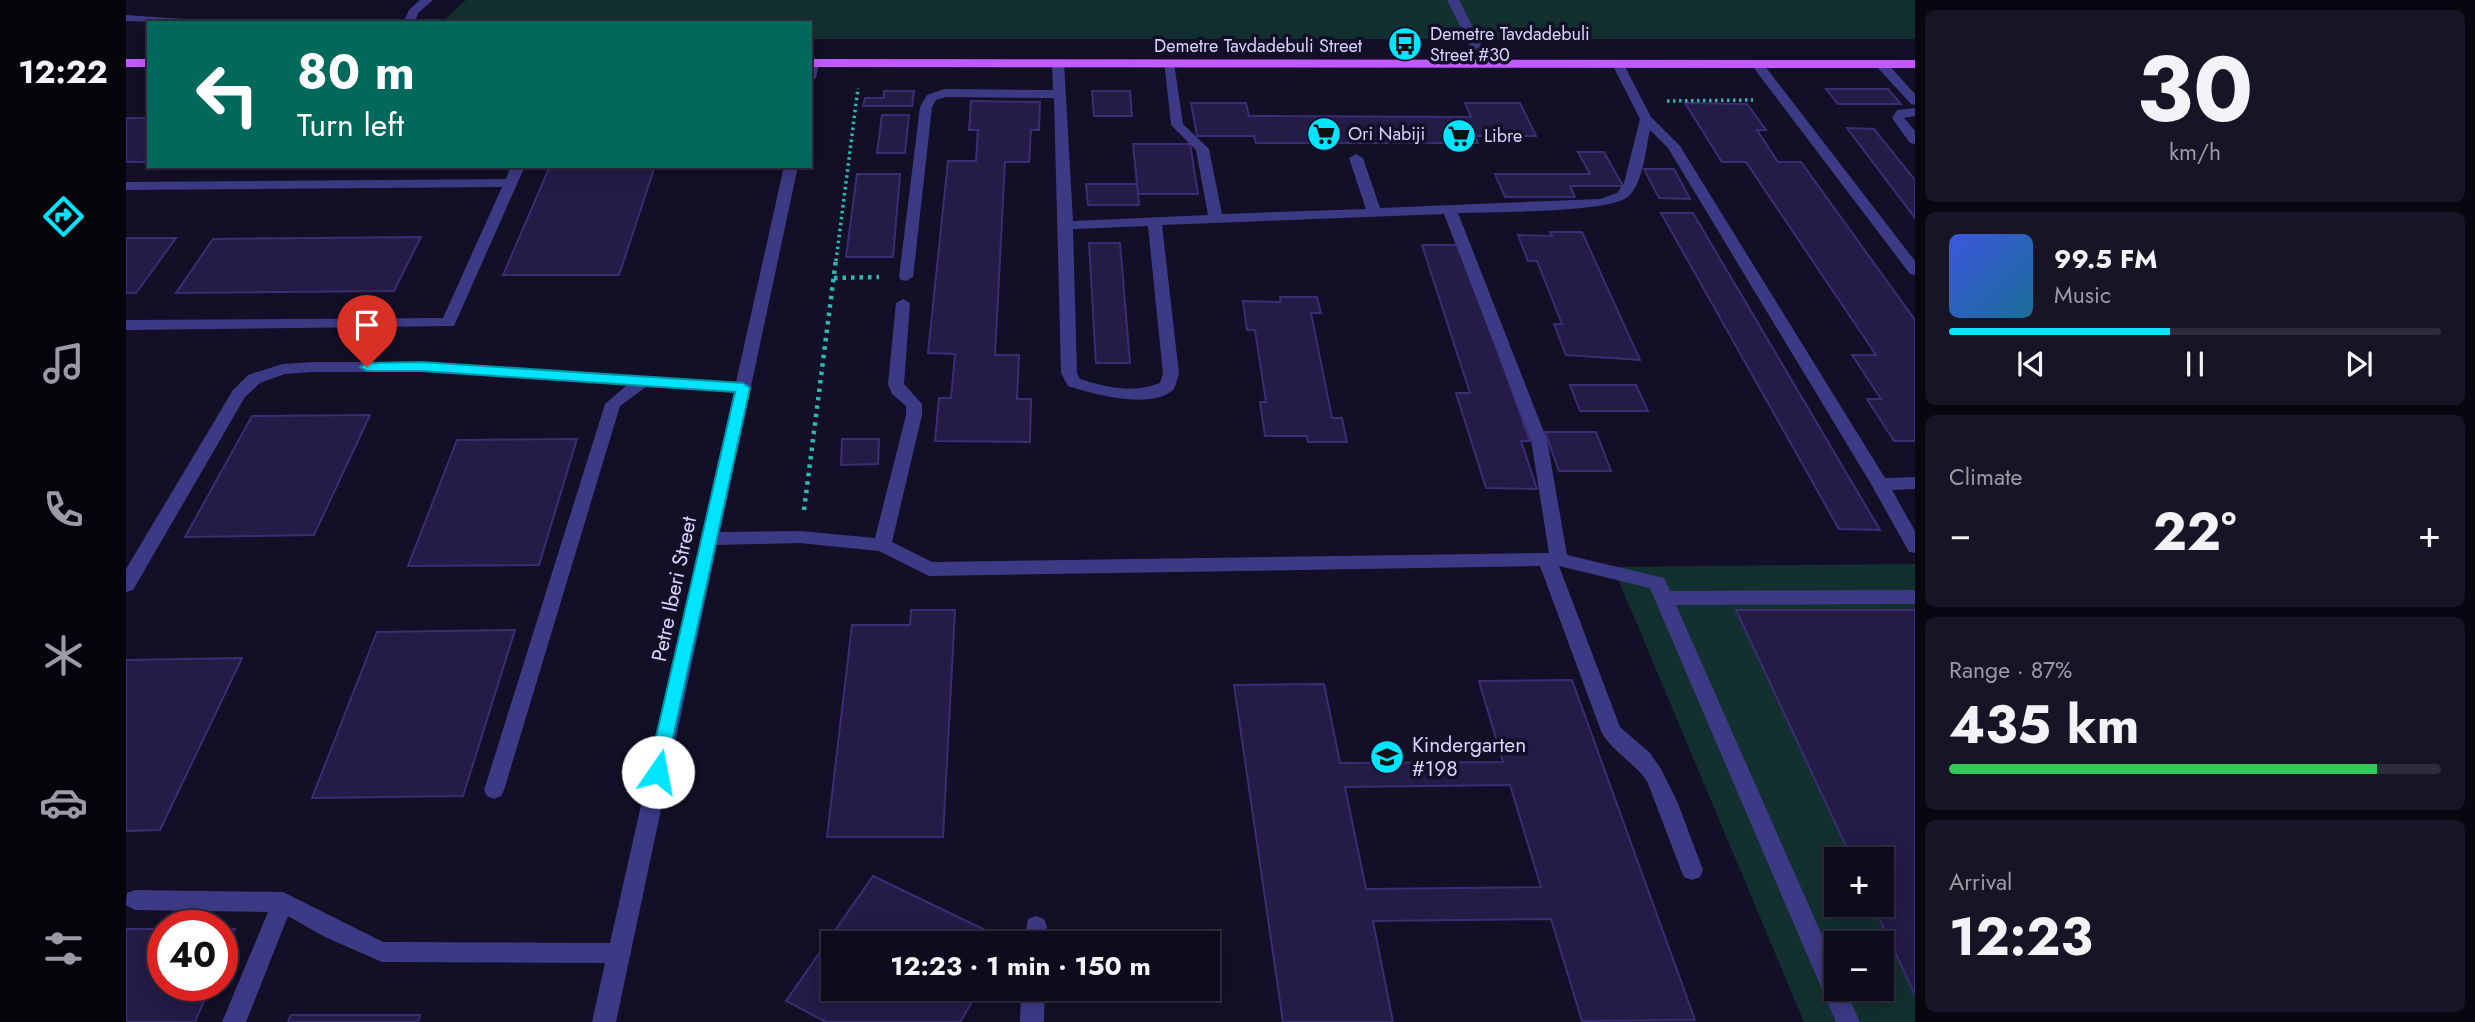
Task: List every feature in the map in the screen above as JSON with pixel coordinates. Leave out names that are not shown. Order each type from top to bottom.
[{"type":"main road","points":[[126,63],[147,63]]},
{"type":"main road","name":"Demetre Tavdadebuli Street","points":[[812,63],[1915,64]]},
{"type":"street","points":[[411,21],[413,12],[426,0]]},
{"type":"street","points":[[1453,0],[1485,64]]},
{"type":"street","points":[[126,18],[170,21]]},
{"type":"street","points":[[1058,63],[1066,225],[1069,373],[1074,382],[1103,391],[1150,392],[1167,386],[1171,374],[1155,222]]},
{"type":"street","points":[[1167,63],[1177,125],[1202,149],[1216,219]]},
{"type":"street","points":[[1618,64],[1646,119],[1673,146],[1880,484],[1915,547]]},
{"type":"street","points":[[1757,64],[1912,263]]},
{"type":"street","points":[[1881,64],[1915,101]]},
{"type":"street","points":[[906,277],[926,107],[931,98],[944,93],[1059,94]]},
{"type":"street","points":[[1915,112],[1901,113],[1898,118],[1915,141]]},
{"type":"street","points":[[1066,225],[1602,202],[1622,196],[1631,183],[1646,119]]},
{"type":"street","points":[[1356,159],[1374,211]]},
{"type":"street","points":[[126,325],[449,323],[517,168]]},
{"type":"street","name":"Petre Iberi Street","points":[[604,1022],[791,168]]},
{"type":"street","points":[[126,186],[511,183]]},
{"type":"street","points":[[1449,208],[1539,440],[1553,559],[1611,731],[1618,742],[1645,762],[1655,777],[1692,870]]},
{"type":"street","points":[[882,545],[914,415],[914,404],[898,390],[896,384],[903,303]]},
{"type":"street","points":[[126,585],[227,411],[254,379],[283,369],[422,367],[743,388]]},
{"type":"street","points":[[494,790],[612,404],[643,381]]},
{"type":"street","points":[[1880,484],[1915,483]]},
{"type":"street","points":[[708,539],[800,537],[882,545],[929,569],[1553,559],[1657,583],[1848,1022]]},
{"type":"street","points":[[1664,598],[1915,597]]},
{"type":"street","points":[[135,900],[283,902],[382,953],[618,953]]},
{"type":"street","points":[[234,1022],[283,902]]},
{"type":"street","points":[[1032,1022],[1033,1001]]},
{"type":"path","points":[[800,537],[859,88]]},
{"type":"path","points":[[834,278],[906,277]]},
{"type":"green space","points":[[466,0],[1915,0],[1915,39],[812,39],[812,21],[443,21]]},
{"type":"green space","points":[[1915,564],[1915,1022],[1804,1022],[1613,567]]},
{"type":"building","points":[[1826,89],[1888,89],[1901,104],[1838,104]]},
{"type":"building","points":[[884,91],[914,91],[912,106],[863,106],[865,98],[884,98]]},
{"type":"building","points":[[1092,91],[1130,91],[1132,116],[1094,116]]},
{"type":"building","points":[[971,101],[1040,102],[1039,130],[1031,130],[1029,162],[1005,162],[995,355],[1019,355],[1017,399],[1031,399],[1030,442],[935,441],[939,398],[951,398],[955,354],[928,353],[948,161],[976,161],[978,130],[969,130]]},
{"type":"building","points":[[1191,103],[1246,103],[1249,116],[1471,117],[1465,103],[1520,103],[1536,136],[1475,136],[1478,143],[1256,143],[1254,136],[1197,136]]},
{"type":"building","points":[[1685,103],[1747,104],[1766,130],[1757,130],[1778,162],[1801,162],[1915,320],[1915,441],[1894,441],[1867,399],[1881,399],[1852,355],[1876,355],[1746,162],[1722,162]]},
{"type":"building","points":[[882,115],[909,115],[905,153],[877,153]]},
{"type":"building","points":[[126,118],[147,118],[147,162],[126,162]]},
{"type":"building","points":[[1847,128],[1874,129],[1915,180],[1915,218]]},
{"type":"building","points":[[1133,144],[1190,144],[1198,194],[1138,194]]},
{"type":"building","points":[[1578,152],[1604,152],[1623,186],[1570,186],[1575,197],[1505,197],[1495,174],[1590,174]]},
{"type":"building","points":[[549,168],[654,168],[619,275],[503,275]]},
{"type":"building","points":[[1644,169],[1674,169],[1690,199],[1659,198]]},
{"type":"building","points":[[857,174],[900,174],[893,257],[846,257]]},
{"type":"building","points":[[1086,184],[1137,184],[1139,205],[1088,205]]},
{"type":"building","points":[[1661,213],[1693,213],[1880,530],[1839,529]]},
{"type":"building","points":[[1550,232],[1582,232],[1640,360],[1566,355],[1554,324],[1562,324],[1537,261],[1528,261],[1518,235],[1552,236]]},
{"type":"building","points":[[421,237],[394,291],[176,293],[213,239]]},
{"type":"building","points":[[126,238],[176,238],[136,293],[126,293]]},
{"type":"building","points":[[1089,243],[1120,243],[1130,363],[1096,363]]},
{"type":"building","points":[[1422,245],[1460,245],[1530,441],[1521,441],[1537,489],[1486,488],[1456,393],[1470,393]]},
{"type":"building","points":[[1280,297],[1317,297],[1321,313],[1311,313],[1332,418],[1342,418],[1347,442],[1308,442],[1307,436],[1265,436],[1260,402],[1266,402],[1255,330],[1247,330],[1243,301],[1281,302]]},
{"type":"building","points":[[1570,385],[1636,385],[1648,411],[1580,411]]},
{"type":"building","points":[[370,415],[314,535],[185,537],[252,416]]},
{"type":"building","points":[[1545,432],[1596,432],[1611,471],[1559,471]]},
{"type":"building","points":[[577,439],[539,565],[408,566],[457,440]]},
{"type":"building","points":[[842,439],[879,439],[878,464],[841,465]]},
{"type":"building","points":[[911,610],[955,610],[943,837],[827,837],[852,625],[910,625]]},
{"type":"building","points":[[1736,610],[1915,610],[1915,995],[1894,950],[1894,931],[1885,931],[1879,917],[1894,917],[1894,847],[1846,847]]},
{"type":"building","points":[[515,630],[463,796],[312,798],[377,632]]},
{"type":"building","points":[[242,658],[160,830],[126,831],[126,660]]},
{"type":"building","points":[[1572,680],[1695,1020],[1582,1021],[1551,919],[1373,921],[1393,1022],[1283,1022],[1234,685],[1324,684],[1340,763],[1503,762],[1479,681]],"holes":[[[1510,785],[1541,887],[1366,889],[1345,787]]]},
{"type":"building","points":[[873,876],[987,931],[835,931]]},
{"type":"building","points":[[126,929],[147,929],[147,1001],[204,1001],[195,1022],[126,1022]]},
{"type":"building","points":[[821,951],[821,1001],[973,1001],[960,1022],[826,1022],[786,1001]]},
{"type":"building","points":[[291,1015],[420,1015],[418,1022],[288,1022]]},
{"type":"place","name":"Demetre Tavdadebuli Street #30","points":[[1405,44]]},
{"type":"place","name":"Ori Nabiji","points":[[1324,134]]},
{"type":"place","name":"Libre","points":[[1459,136]]},
{"type":"place","name":"Kindergarten #198","points":[[1387,757]]},
{"type":"route","points":[[367,367],[422,367],[743,388],[658,772]]}]
